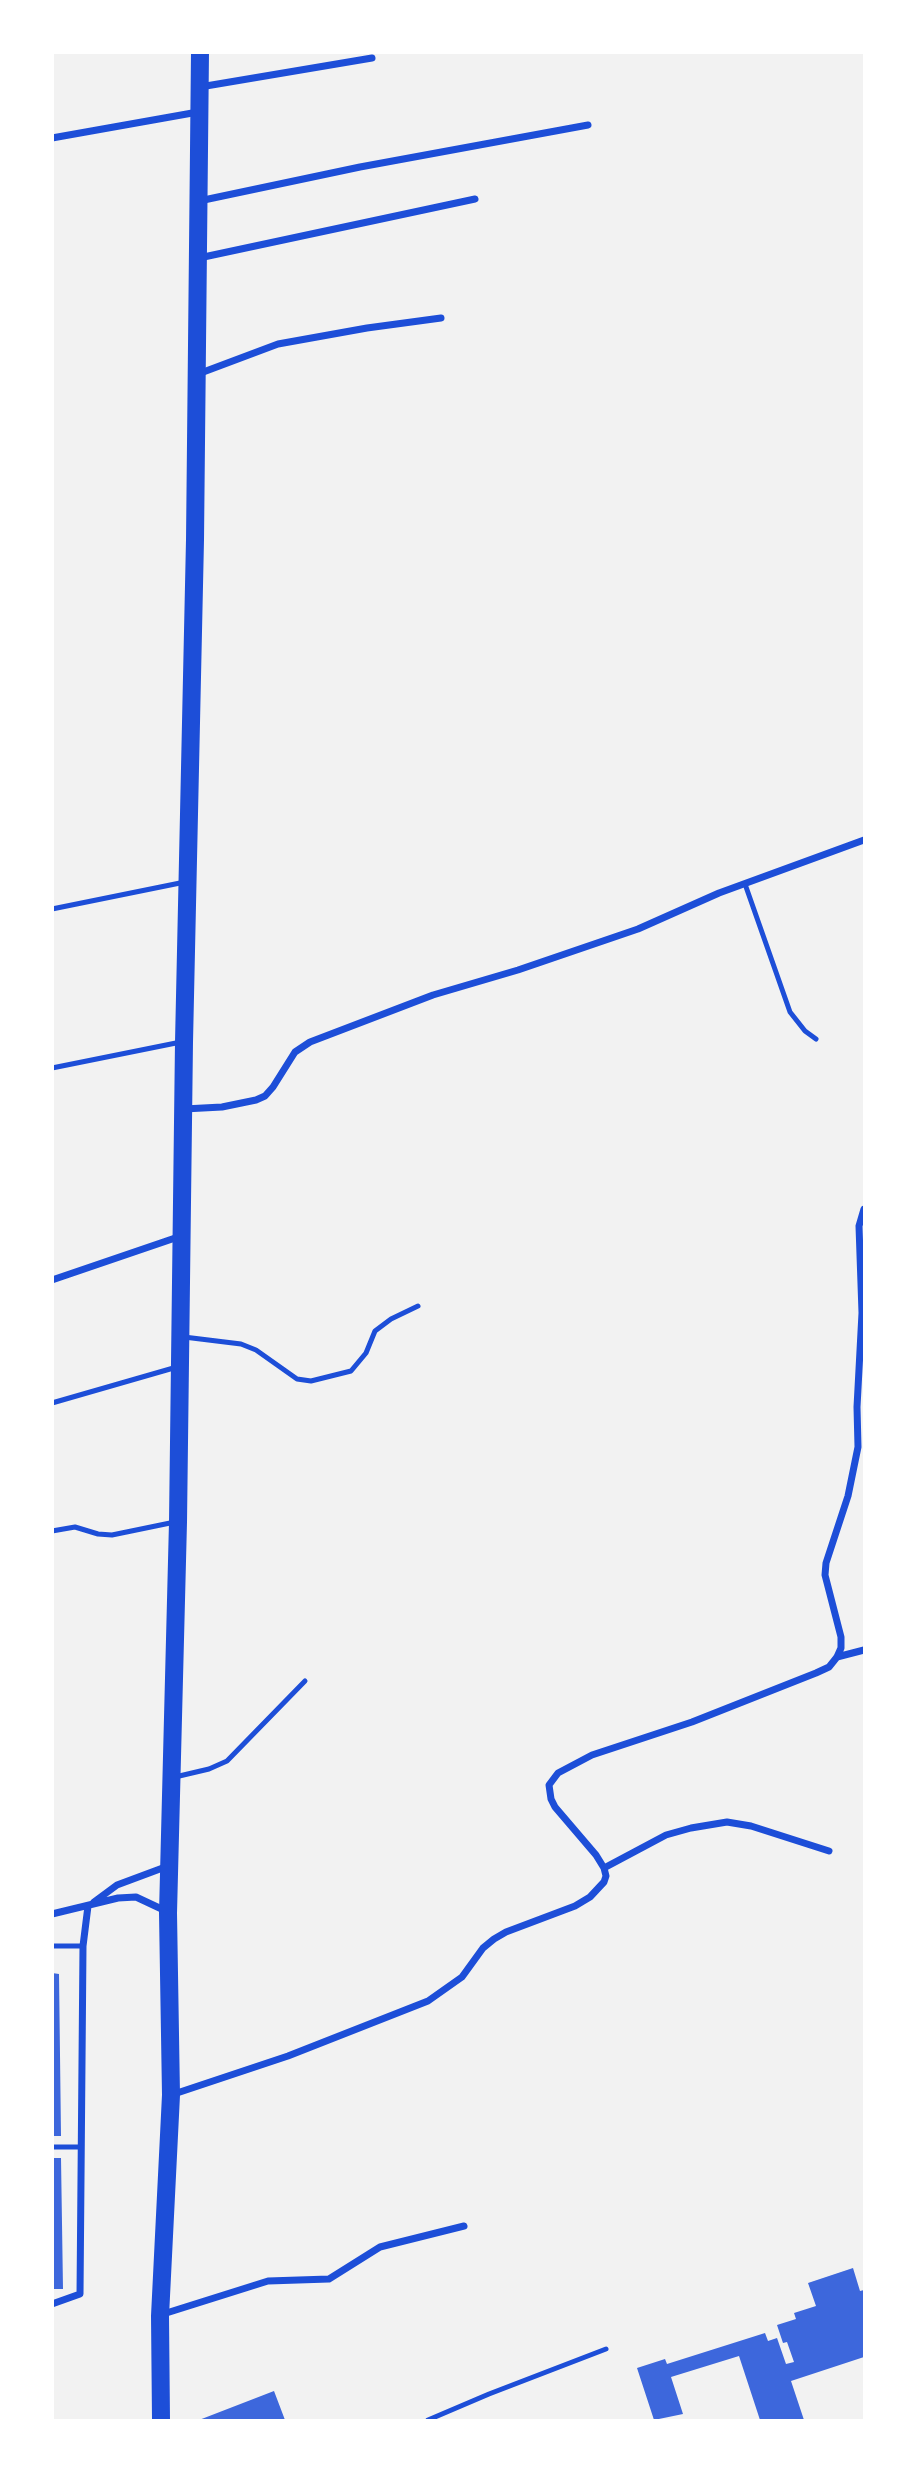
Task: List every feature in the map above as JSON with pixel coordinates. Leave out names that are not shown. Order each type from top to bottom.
[{"type":"main road","points":[[161,2420],[160,2315],[171,2095],[168,1913],[178,1522],[200,52]]},
{"type":"street","points":[[199,87],[372,58]]},
{"type":"street","points":[[52,138],[199,112]]},
{"type":"street","points":[[198,202],[359,167],[588,125]]},
{"type":"street","points":[[198,258],[475,199]]},
{"type":"street","points":[[197,374],[278,344],[441,318]]},
{"type":"street","points":[[183,1110],[222,1107],[256,1100],[265,1096],[273,1087],[295,1052],[310,1042],[433,995],[638,929],[745,884],[864,839]]},
{"type":"street","points":[[171,2095],[288,2056],[428,2001],[462,1977],[483,1948],[494,1939],[575,1906],[590,1897],[604,1882],[604,1868],[551,1799],[549,1785],[558,1773],[592,1755],[692,1722],[807,1677],[829,1667],[837,1657],[841,1648],[841,1637],[825,1575],[826,1563],[848,1496],[858,1447],[862,1313],[859,1226],[864,1209]]},
{"type":"street","points":[[52,1280],[182,1236]]},
{"type":"street","points":[[837,1657],[864,1650]]},
{"type":"street","points":[[604,1868],[666,1835],[727,1822],[751,1826],[829,1851]]},
{"type":"street","points":[[52,2304],[80,2294],[83,1946],[88,1906],[117,1885],[171,1865]]},
{"type":"street","points":[[52,1914],[118,1898],[136,1897],[168,1913]]},
{"type":"street","points":[[160,2315],[268,2281],[329,2279],[349,2269],[380,2247],[464,2227]]},
{"type":"lane","points":[[52,909],[188,882]]},
{"type":"lane","points":[[745,884],[790,1012],[805,1031],[816,1039]]},
{"type":"lane","points":[[52,1068],[184,1042]]},
{"type":"lane","points":[[181,1336],[241,1344],[256,1350],[297,1379],[312,1381],[351,1371],[366,1353],[375,1331],[391,1319],[418,1306]]},
{"type":"lane","points":[[52,1403],[180,1366]]},
{"type":"lane","points":[[52,1531],[75,1527],[112,1535],[178,1522]]},
{"type":"lane","points":[[172,1777],[209,1769],[227,1761],[305,1681]]},
{"type":"lane","points":[[52,1945],[83,1946]]},
{"type":"lane","points":[[52,2147],[81,2147]]},
{"type":"lane","points":[[428,2420],[606,2349]]},
{"type":"building","points":[[52,1973],[59,1974],[61,2136],[52,2136]]},
{"type":"building","points":[[52,2158],[61,2158],[63,2289],[52,2289]]},
{"type":"building","points":[[853,2268],[860,2291],[864,2290],[864,2357],[791,2381],[804,2420],[760,2420],[739,2356],[671,2377],[683,2414],[654,2420],[637,2368],[665,2359],[667,2364],[765,2333],[768,2341],[777,2338],[786,2364],[794,2362],[777,2325],[796,2319],[794,2313],[816,2306],[808,2283]]},
{"type":"building","points":[[274,2391],[285,2420],[199,2420]]}]
